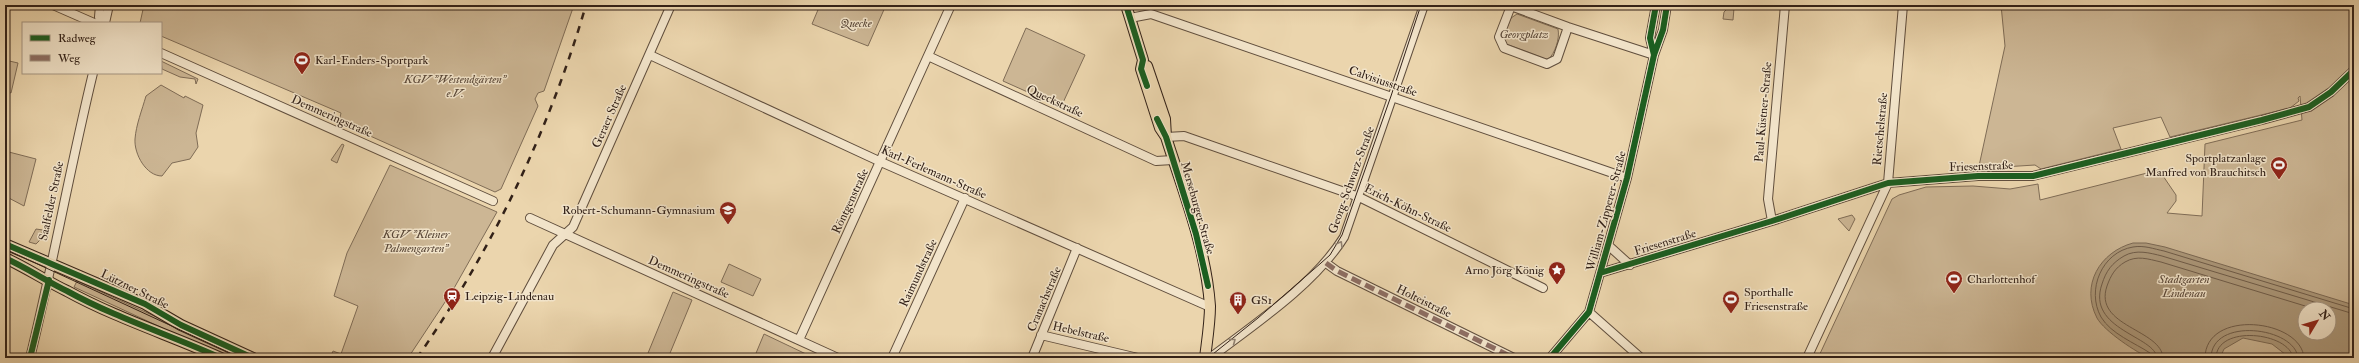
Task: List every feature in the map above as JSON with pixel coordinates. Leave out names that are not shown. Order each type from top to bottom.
[{"type":"main road","name":"Merseburger Straße","points":[[1126,5],[1143,60],[1147,66],[1162,108],[1167,128],[1166,137],[1199,245],[1208,286],[1210,307],[1205,358]]},
{"type":"main road","name":"Lützner Straße","points":[[5,244],[51,262],[159,311],[181,325],[253,358]]},
{"type":"main road","points":[[5,258],[49,280],[66,291],[221,358]]},
{"type":"street","points":[[53,5],[92,22]]},
{"type":"street","points":[[100,5],[99,18],[101,22]]},
{"type":"street","points":[[105,22],[109,5]]},
{"type":"street","name":"Geraer Straße","points":[[492,358],[553,245],[573,227],[671,5]]},
{"type":"street","name":"Röntgenstraße","points":[[799,340],[951,5]]},
{"type":"street","name":"Georg-Schwarz-Straße","points":[[1210,358],[1259,322],[1326,263],[1344,237],[1424,5]]},
{"type":"street","name":"William-Zipperer-Straße","points":[[1654,55],[1650,38],[1656,5]]},
{"type":"street","name":"William-Zipperer-Straße","points":[[1550,358],[1589,312],[1609,246],[1627,178],[1654,55],[1663,30],[1667,5]]},
{"type":"street","name":"Paul-Küstner-Straße","points":[[1772,221],[1768,199],[1785,5]]},
{"type":"street","name":"Rietschelstraße","points":[[1807,358],[1888,183],[1903,5]]},
{"type":"street","points":[[1568,27],[1557,59],[1547,64],[1504,48],[1499,37],[1510,6],[1654,55]]},
{"type":"street","name":"Calvisiusstraße","points":[[1130,18],[1150,14],[1627,178]]},
{"type":"street","name":"Demmeringstraße","points":[[162,52],[493,201]]},
{"type":"street","name":"Karl-Ferlemann-Straße","points":[[650,55],[881,162],[1210,307]]},
{"type":"street","name":"Queckstraße","points":[[928,56],[1156,161],[1173,160]]},
{"type":"street","name":"Friesenstraße","points":[[1600,273],[1772,221],[1888,183],[1978,176],[2033,176],[2308,107],[2331,92],[2354,70]]},
{"type":"street","name":"Saalfelder Straße","points":[[30,358],[49,280],[51,262],[92,74]]},
{"type":"street","name":"Erich-Köhn-Straße","points":[[1166,137],[1184,136],[1359,197],[1543,288]]},
{"type":"street","name":"Raimundstraße","points":[[892,358],[965,198]]},
{"type":"street","name":"Demmeringstraße","points":[[530,218],[838,358]]},
{"type":"street","name":"Friesenstraße","points":[[1609,246],[1630,265]]},
{"type":"street","name":"Cranachstraße","points":[[1032,358],[1077,248]]},
{"type":"street","name":"Holteistraße","points":[[1326,263],[1337,271],[1514,358]]},
{"type":"street","points":[[1589,312],[1640,358]]},
{"type":"street","name":"Hebelstraße","points":[[1041,335],[1138,358]]},
{"type":"green space","name":"KGV \"Westendgärten\" e.V.","points":[[144,5],[574,5],[544,91],[538,93],[535,99],[538,106],[501,189],[495,192],[339,122],[341,113],[162,36],[162,22],[140,22]]},
{"type":"green space","name":"Quecke","points":[[820,5],[886,5],[868,46],[812,24]]},
{"type":"green space","name":"Stadtgarten Lindenau","points":[[2001,5],[2354,5],[2354,358],[1818,358],[1892,199],[1899,195],[1926,187],[1973,186],[2010,189],[2038,184],[2040,200],[2159,170],[2176,195],[2176,201],[2167,213],[2202,216],[2205,144],[2302,120],[2300,96],[2298,98],[2299,101],[2290,108],[2170,137],[2161,117],[2113,128],[2121,149],[2041,169],[2035,165],[1987,168],[1979,166],[2005,46]]},
{"type":"green space","points":[[1728,8],[1734,8],[1733,20],[1723,19],[1724,12]]},
{"type":"green space","name":"Georgplatz","points":[[1517,14],[1558,29],[1556,46],[1553,54],[1548,60],[1506,44],[1503,37],[1511,18]]},
{"type":"green space","points":[[1026,28],[1085,55],[1061,107],[1003,81]]},
{"type":"green space","points":[[5,60],[18,63],[11,93],[5,91]]},
{"type":"green space","points":[[162,61],[198,79],[196,84],[195,79],[180,77],[162,69]]},
{"type":"green space","points":[[161,85],[184,98],[185,96],[203,105],[196,133],[198,147],[190,159],[172,163],[162,176],[156,175],[146,168],[139,157],[135,145],[138,123],[146,96]]},
{"type":"green space","points":[[342,144],[344,145],[337,163],[331,160]]},
{"type":"green space","points":[[5,151],[36,159],[24,206],[5,196]]},
{"type":"green space","name":"KGV \"Kleiner Palmengarten\"","points":[[390,165],[497,212],[453,290],[408,358],[330,358],[333,351],[341,354],[358,306],[334,296],[347,253]]},
{"type":"green space","points":[[1852,215],[1855,219],[1849,231],[1838,219]]},
{"type":"green space","points":[[36,229],[43,230],[40,240],[36,244],[29,242]]},
{"type":"green space","points":[[729,264],[761,279],[753,296],[721,282]]},
{"type":"green space","points":[[77,281],[247,358],[227,358],[74,287]]},
{"type":"green space","points":[[673,292],[692,300],[668,358],[646,358]]},
{"type":"green space","points":[[764,334],[806,354],[804,358],[754,358]]},
{"type":"water","points":[[2133,243],[2146,243],[2165,247],[2354,305],[2354,358],[2290,358],[2272,344],[2243,338],[2224,349],[2220,358],[2150,358],[2129,347],[2106,329],[2097,318],[2092,306],[2092,282],[2096,272],[2111,254],[2121,247]]},
{"type":"tram line","points":[[1208,358],[1258,318],[1330,255],[1342,235],[1421,5]]},
{"type":"tram line","points":[[5,249],[241,358]]},
{"type":"railway","points":[[417,358],[470,275],[516,188],[555,98],[586,5]]},
{"type":"marked path","points":[[1326,263],[1337,271],[1514,358]]},
{"type":"cycle path","points":[[1126,5],[1143,60],[1141,69],[1147,86]]},
{"type":"cycle path","points":[[1654,55],[1650,38],[1656,5]]},
{"type":"cycle path","points":[[1550,358],[1589,312],[1627,178],[1654,55],[1663,30],[1667,5]]},
{"type":"cycle path","points":[[1600,273],[1772,221],[1888,183],[1978,176],[2033,176],[2262,120],[2309,107],[2331,92],[2354,70]]},
{"type":"cycle path","points":[[1157,119],[1166,137],[1196,234],[1208,286]]},
{"type":"cycle path","points":[[5,244],[145,304],[181,325],[253,358]]},
{"type":"cycle path","points":[[5,258],[105,310],[221,358]]},
{"type":"cycle path","points":[[30,358],[49,280]]},
{"type":"place","name":"Karl-Enders-Sportpark","points":[[302,75]]},
{"type":"place","name":"Sportplatzanlage Manfred von Brauchitsch","points":[[2279,180]]},
{"type":"place","name":"Robert-Schumann-Gymnasium","points":[[728,225]]},
{"type":"place","name":"Arno Jörg König","points":[[1557,285]]},
{"type":"place","name":"Charlottenhof","points":[[1954,294]]},
{"type":"place","name":"Leipzig-Lindenau","points":[[452,311]]},
{"type":"place","name":"Sporthalle Friesenstraße","points":[[1731,314]]},
{"type":"place","name":"GS1","points":[[1238,315]]}]
